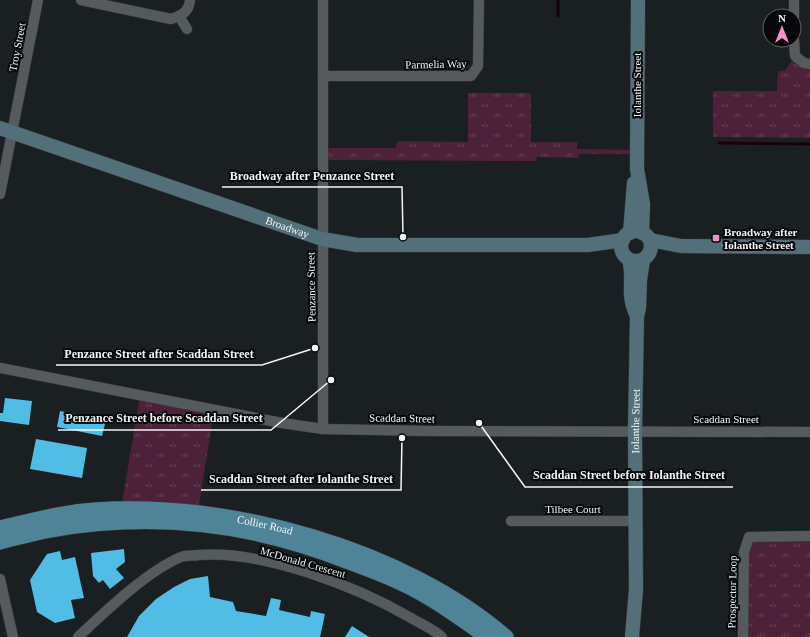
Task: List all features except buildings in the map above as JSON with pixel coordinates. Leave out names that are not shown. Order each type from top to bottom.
[{"type":"main road","name":"Collier Road","points":[[0,528],[43,518],[108,510],[142,508],[194,511],[243,519],[297,532],[348,549],[391,567],[451,597],[506,637]]},
{"type":"main road","name":"Collier Road","points":[[0,542],[48,530],[88,524],[132,522],[194,523],[242,530],[282,538],[367,568],[428,597],[487,637]]},
{"type":"street","name":"Troy Street","points":[[0,194],[6,131],[38,0]]},
{"type":"street","points":[[81,0],[171,19],[184,13],[190,5],[190,0]]},
{"type":"street","name":"Penzance Street","points":[[323,0],[323,429]]},
{"type":"street","name":"Parmelia Way","points":[[323,76],[471,76],[478,66],[479,0]]},
{"type":"street","name":"Iolanthe Street","points":[[637,637],[633,630],[636,521],[635,431],[637,316],[639,308],[640,280],[636,246],[638,0]]},
{"type":"street","points":[[179,16],[186,29]]},
{"type":"street","points":[[794,48],[795,56],[804,63],[810,64]]},
{"type":"street","name":"Broadway","points":[[6,131],[322,239],[357,245],[810,247]]},
{"type":"street","name":"Scaddan Street","points":[[0,368],[274,421],[323,429],[427,431],[810,432]]},
{"type":"street","name":"Tilbee Court","points":[[511,521],[636,521]]},
{"type":"street","name":"Prospector Loop","points":[[743,637],[744,552],[749,537],[810,536]]},
{"type":"street","name":"McDonald Crescent","points":[[78,637],[106,611],[154,572],[182,557],[214,554],[270,562],[329,579],[386,603],[442,637]]},
{"type":"street","points":[[0,579],[13,637]]},
{"type":"green space","points":[[795,56],[810,64],[810,138],[713,137],[713,91],[777,91],[778,71],[785,71]]},
{"type":"green space","points":[[468,93],[531,93],[531,142],[577,142],[577,149],[637,150],[637,154],[579,154],[579,158],[537,157],[536,161],[323,160],[323,148],[396,148],[397,141],[468,142]]},
{"type":"green space","points":[[140,395],[214,410],[198,512],[121,509]]},
{"type":"green space","points":[[810,536],[810,637],[743,637],[749,537]]},
{"type":"waterway","points":[[558,0],[558,16]]},
{"type":"waterway","points":[[719,143],[810,144]]},
{"type":"place","name":"Broadway after Penzance Street","points":[[403,237]]},
{"type":"place","name":"Broadway after Iolanthe Street","points":[[716,238]]},
{"type":"place","name":"Penzance Street after Scaddan Street","points":[[315,348]]},
{"type":"place","name":"Penzance Street before Scaddan Street","points":[[331,380]]},
{"type":"place","name":"Scaddan Street before Iolanthe Street","points":[[479,423]]},
{"type":"place","name":"Scaddan Street after Iolanthe Street","points":[[402,438]]}]
